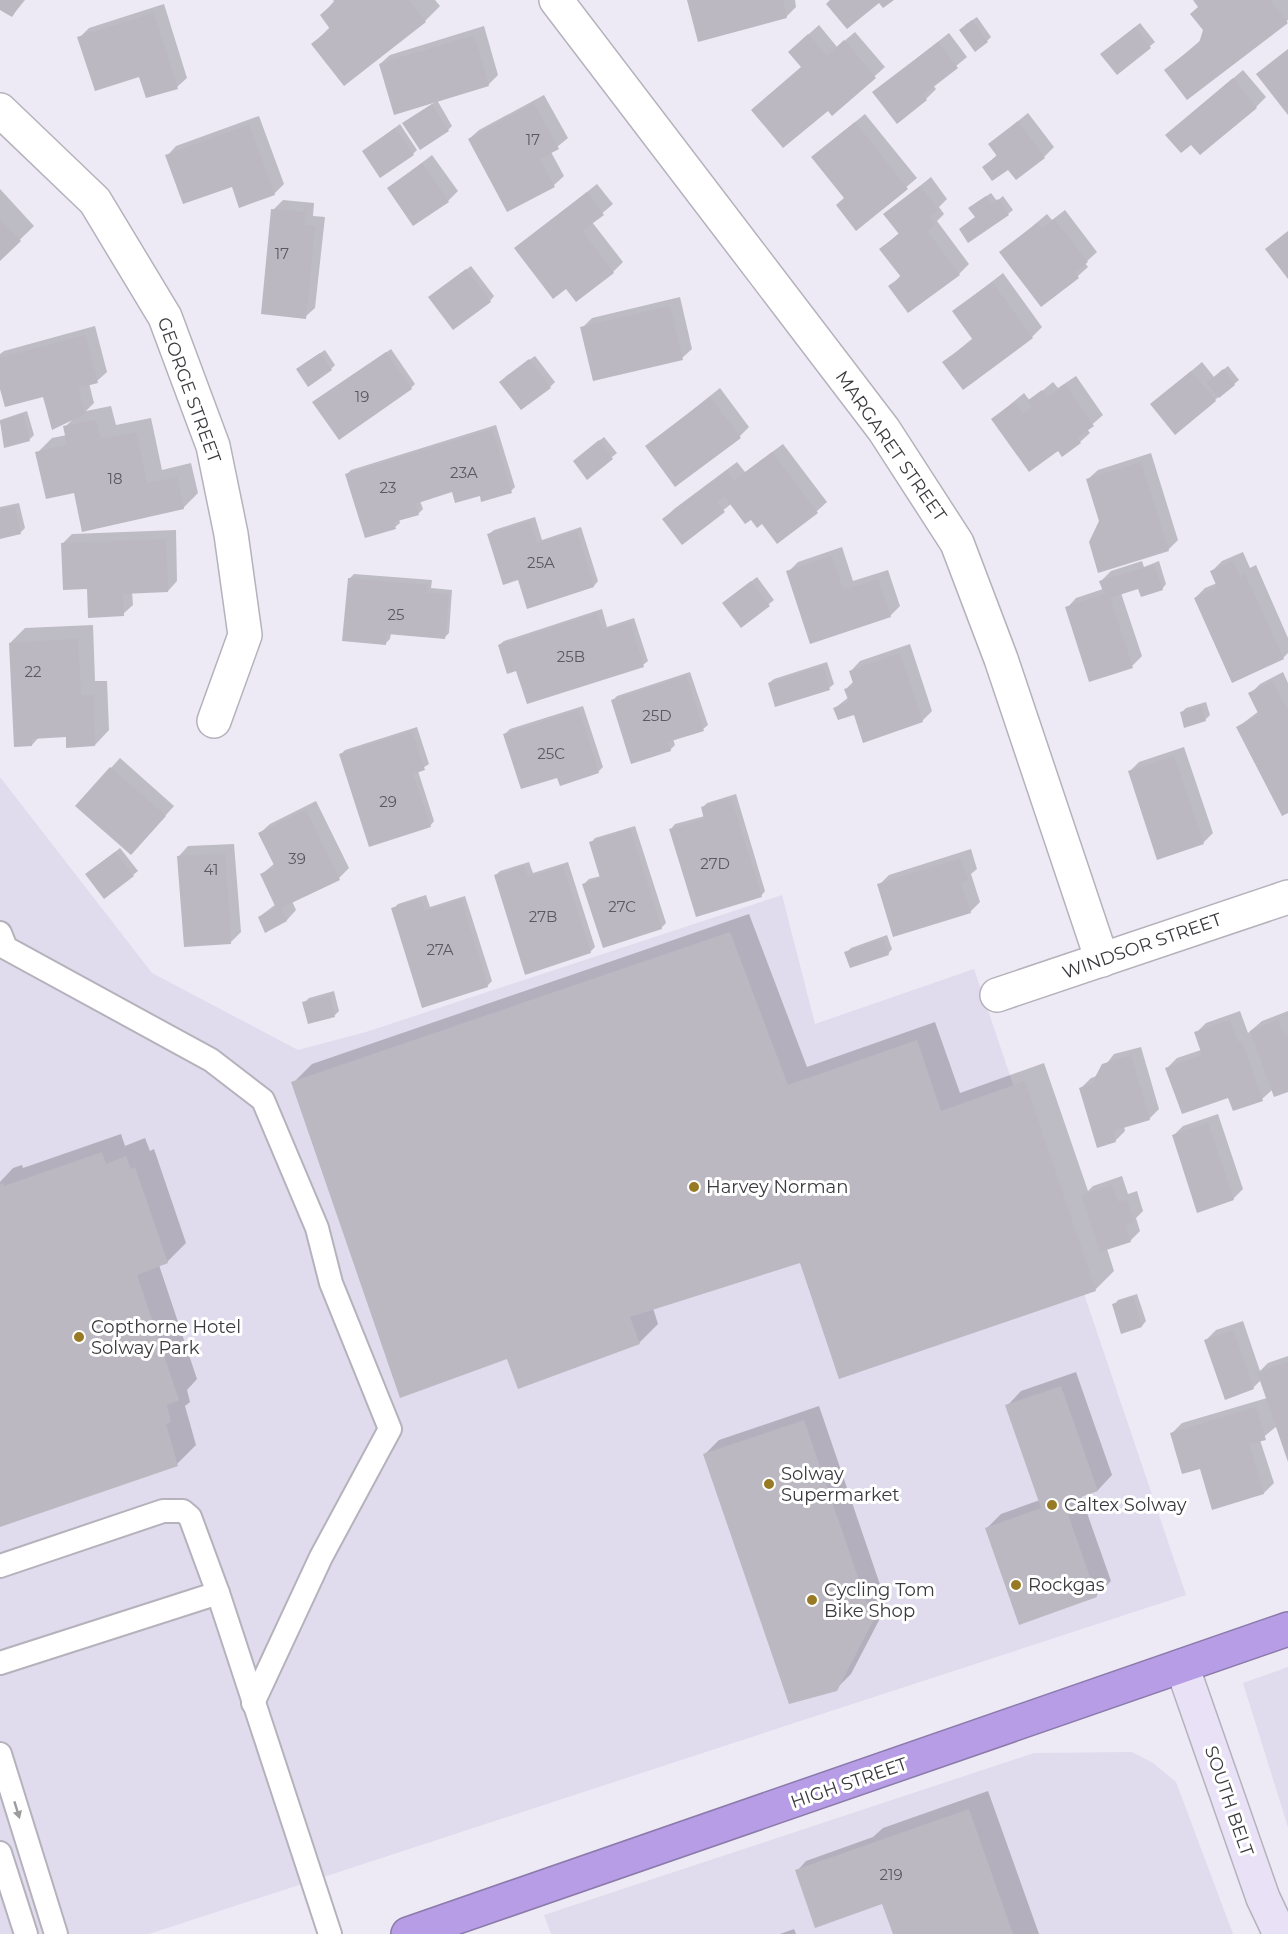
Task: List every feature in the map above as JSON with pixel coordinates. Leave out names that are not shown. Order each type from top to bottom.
[{"type":"highway","name":"HIGH STREET","points":[[408,1934],[1288,1629]]},
{"type":"street","name":"MARGARET STREET","points":[[556,0],[884,430],[957,543],[1001,659],[1102,960]]},
{"type":"street","name":"GEORGE STREET","points":[[0,110],[95,201],[165,317],[213,446],[231,534],[245,635],[214,721]]},
{"type":"street","name":"WINDSOR STREET","points":[[997,995],[1288,897]]},
{"type":"street","name":"SOUTH BELT","points":[[1182,1666],[1263,1898],[1280,1934]]},
{"type":"lane","points":[[0,933],[6,948],[203,1055],[263,1100],[317,1228],[331,1283],[390,1429],[321,1557],[254,1703]]},
{"type":"lane","points":[[0,1566],[163,1510],[183,1511],[190,1517],[218,1593],[330,1934]]},
{"type":"lane","points":[[0,1663],[218,1593]]},
{"type":"lane","points":[[0,1754],[56,1934]]},
{"type":"lane","points":[[0,1853],[26,1934]]},
{"type":"shaded area","points":[[0,777],[152,973],[298,1050],[366,1032],[782,895],[815,1024],[974,969],[1186,1595],[149,1934],[0,1934]]},
{"type":"shaded area","points":[[1288,1667],[1288,1827],[1243,1683]]},
{"type":"shaded area","points":[[1132,1752],[1153,1763],[1176,1782],[1233,1934],[551,1934],[544,1915],[1034,1753]]},
{"type":"building","points":[[0,0],[23,0],[12,17],[0,10]]},
{"type":"building","points":[[333,0],[409,0],[426,22],[344,86],[311,44],[330,29],[320,15],[335,2]]},
{"type":"building","points":[[687,0],[783,0],[787,18],[698,42]]},
{"type":"building","points":[[830,0],[894,0],[883,8],[879,3],[847,29],[826,4]]},
{"type":"building","points":[[1193,0],[1270,0],[1288,23],[1187,100],[1164,70],[1199,43],[1203,30],[1190,14],[1198,7]]},
{"type":"building","points":[[154,13],[178,89],[146,98],[139,77],[95,91],[77,37]]},
{"type":"building","points":[[972,20],[988,42],[975,52],[959,30]]},
{"type":"building","points":[[1135,27],[1151,48],[1117,75],[1100,54]]},
{"type":"building","points":[[808,34],[827,56],[844,40],[876,78],[832,116],[828,111],[783,148],[751,110],[801,67],[788,52]]},
{"type":"building","points":[[474,35],[489,86],[394,115],[379,64]]},
{"type":"building","points":[[938,42],[958,68],[923,95],[927,100],[897,124],[872,92]]},
{"type":"building","points":[[1288,49],[1288,115],[1256,74]]},
{"type":"building","points":[[1233,78],[1257,108],[1200,155],[1191,145],[1181,153],[1165,135]]},
{"type":"building","points":[[534,103],[559,149],[540,159],[555,187],[507,212],[468,139]]},
{"type":"building","points":[[432,104],[449,131],[420,150],[402,123]]},
{"type":"building","points":[[1018,121],[1045,158],[1016,180],[1008,170],[992,181],[982,167],[997,156],[988,144]]},
{"type":"building","points":[[855,122],[908,189],[856,231],[836,205],[844,198],[811,157]]},
{"type":"building","points":[[249,125],[275,195],[239,208],[232,187],[183,204],[165,155]]},
{"type":"building","points":[[395,128],[414,155],[380,178],[362,151]]},
{"type":"building","points":[[422,163],[449,202],[413,226],[387,188]]},
{"type":"building","points":[[920,186],[938,210],[929,216],[935,224],[927,231],[960,275],[908,313],[888,286],[901,277],[879,249],[899,234],[883,214]]},
{"type":"building","points":[[587,192],[604,215],[582,231],[614,273],[576,302],[566,289],[553,299],[514,248]]},
{"type":"building","points":[[986,196],[992,204],[998,199],[1009,215],[968,243],[959,229],[975,217],[968,208]]},
{"type":"building","points":[[271,209],[305,212],[304,225],[315,226],[306,319],[261,314]]},
{"type":"building","points":[[0,219],[21,241],[0,261]]},
{"type":"building","points":[[1054,219],[1088,262],[1075,272],[1079,278],[1041,307],[999,252],[1037,223],[1042,229]]},
{"type":"building","points":[[1288,231],[1288,279],[1265,249]]},
{"type":"building","points":[[466,269],[491,302],[453,330],[428,297]]},
{"type":"building","points":[[992,282],[1033,338],[963,390],[942,362],[973,340],[952,311]]},
{"type":"building","points":[[670,306],[683,360],[593,381],[580,327]]},
{"type":"building","points":[[85,335],[98,383],[78,388],[85,414],[52,430],[43,397],[5,407],[0,389],[0,358]]},
{"type":"building","points":[[386,352],[412,389],[339,440],[312,402]]},
{"type":"building","points":[[320,353],[332,370],[308,387],[296,369]]},
{"type":"building","points":[[529,359],[551,388],[521,410],[499,382]]},
{"type":"building","points":[[1223,369],[1235,385],[1219,398],[1207,383]]},
{"type":"building","points":[[1191,371],[1216,401],[1175,435],[1150,404]]},
{"type":"building","points":[[1065,384],[1094,426],[1077,438],[1081,443],[1062,457],[1058,451],[1029,472],[991,419],[1014,402],[1023,414],[1032,407],[1027,401],[1042,390],[1048,397]]},
{"type":"building","points":[[710,397],[741,438],[675,487],[645,446]]},
{"type":"building","points":[[23,414],[30,441],[4,448],[0,421]]},
{"type":"building","points":[[96,420],[101,439],[136,432],[147,483],[177,477],[184,509],[82,532],[74,493],[46,499],[35,452],[67,445],[63,426]]},
{"type":"building","points":[[492,429],[512,493],[481,502],[480,496],[455,503],[452,492],[415,504],[419,515],[394,522],[396,529],[365,538],[345,474]]},
{"type":"building","points":[[599,440],[613,459],[587,480],[573,461]]},
{"type":"building","points":[[772,452],[818,513],[777,544],[762,524],[757,528],[751,520],[745,524],[724,496],[717,502],[725,512],[682,545],[662,519],[727,470],[734,481]]},
{"type":"building","points":[[1141,462],[1169,551],[1098,573],[1089,542],[1099,521],[1086,479]]},
{"type":"building","points":[[15,507],[21,534],[0,539],[0,509]]},
{"type":"building","points":[[530,521],[537,543],[577,531],[594,587],[527,609],[518,580],[503,585],[487,534]]},
{"type":"building","points":[[166,539],[168,592],[123,594],[124,616],[88,618],[87,589],[63,590],[61,543]]},
{"type":"building","points":[[832,556],[843,590],[878,579],[891,617],[810,644],[786,571]]},
{"type":"building","points":[[1233,561],[1240,577],[1245,574],[1284,659],[1232,683],[1194,598],[1217,587],[1210,571]]},
{"type":"building","points":[[1154,565],[1163,590],[1141,597],[1138,589],[1110,598],[1133,668],[1089,682],[1065,607],[1104,594],[1099,581]]},
{"type":"building","points":[[348,578],[428,585],[427,593],[449,594],[445,639],[387,634],[386,645],[342,641]]},
{"type":"building","points":[[751,581],[770,606],[741,628],[722,603]]},
{"type":"building","points":[[597,613],[602,630],[630,622],[644,667],[527,704],[516,671],[507,674],[498,645]]},
{"type":"building","points":[[78,639],[81,695],[93,695],[95,746],[66,748],[66,737],[32,739],[32,746],[14,747],[9,643]]},
{"type":"building","points":[[900,653],[923,722],[863,743],[854,715],[838,720],[833,708],[849,702],[844,689],[854,686],[849,671]]},
{"type":"building","points":[[823,666],[830,690],[775,707],[768,683]]},
{"type":"building","points":[[686,676],[704,731],[668,742],[671,751],[631,764],[611,700]]},
{"type":"building","points":[[1272,681],[1288,710],[1288,813],[1282,816],[1236,727],[1259,715],[1248,693]]},
{"type":"building","points":[[1201,706],[1206,721],[1184,728],[1180,712]]},
{"type":"building","points":[[579,710],[599,773],[560,786],[557,778],[521,789],[503,734]]},
{"type":"building","points":[[412,731],[425,770],[413,774],[431,827],[369,847],[339,754]]},
{"type":"building","points":[[1174,756],[1204,844],[1157,860],[1128,771]]},
{"type":"building","points":[[110,767],[166,816],[131,855],[75,806]]},
{"type":"building","points":[[731,798],[762,897],[696,917],[669,829],[704,819],[701,807]]},
{"type":"building","points":[[306,810],[340,880],[281,908],[287,921],[265,933],[258,917],[276,908],[260,874],[275,867],[258,833]]},
{"type":"building","points":[[630,829],[662,929],[603,948],[582,884],[600,878],[589,842]]},
{"type":"building","points":[[115,852],[134,876],[104,899],[85,874]]},
{"type":"building","points":[[225,853],[231,944],[184,947],[177,856]]},
{"type":"building","points":[[961,858],[968,880],[961,883],[971,913],[893,937],[877,884]]},
{"type":"building","points":[[524,866],[528,877],[563,866],[591,953],[525,975],[494,875]]},
{"type":"building","points":[[421,899],[425,911],[461,899],[488,987],[422,1008],[391,908]]},
{"type":"building","name":"Harvey Norman","points":[[730,932],[788,1085],[917,1040],[941,1111],[1025,1081],[1096,1291],[839,1379],[800,1263],[630,1317],[640,1344],[518,1389],[507,1359],[400,1398],[291,1082]]},
{"type":"building","points":[[883,939],[889,955],[850,968],[844,952]]},
{"type":"building","points":[[330,995],[335,1017],[308,1024],[302,1002]]},
{"type":"building","points":[[1230,1020],[1238,1042],[1242,1041],[1263,1101],[1233,1111],[1228,1098],[1182,1114],[1165,1068],[1202,1055],[1194,1032]]},
{"type":"building","points":[[1278,1020],[1285,1037],[1288,1036],[1288,1092],[1274,1097],[1250,1031]]},
{"type":"building","points":[[1131,1055],[1150,1120],[1113,1131],[1116,1142],[1097,1148],[1079,1088],[1092,1083],[1102,1064]]},
{"type":"building","points":[[1208,1123],[1234,1200],[1197,1213],[1172,1135]]},
{"type":"building","name":"Copthorne Hotel Solway Park","points":[[102,1152],[106,1164],[126,1156],[131,1169],[135,1167],[168,1263],[137,1275],[179,1400],[167,1405],[171,1422],[166,1424],[178,1466],[0,1527],[0,1184],[3,1183],[4,1186]]},
{"type":"building","points":[[1112,1185],[1118,1202],[1127,1200],[1134,1222],[1125,1225],[1131,1242],[1100,1252],[1081,1195]]},
{"type":"building","points":[[1133,1297],[1142,1327],[1121,1334],[1112,1304]]},
{"type":"building","points":[[1233,1330],[1254,1389],[1225,1400],[1204,1340]]},
{"type":"building","points":[[1288,1362],[1288,1462],[1257,1372]]},
{"type":"building","name":"Caltex Solway","points":[[1061,1386],[1098,1491],[1064,1503],[1097,1597],[1019,1625],[985,1528],[1041,1508],[1005,1405]]},
{"type":"building","points":[[1256,1407],[1266,1440],[1249,1444],[1264,1494],[1212,1510],[1200,1469],[1182,1474],[1170,1433]]},
{"type":"building","points":[[804,1420],[873,1621],[837,1691],[789,1704],[703,1454]]},
{"type":"building","points":[[969,1809],[1013,1934],[893,1934],[882,1904],[815,1928],[795,1870]]},
{"type":"place","name":"Harvey Norman","points":[[694,1187]]},
{"type":"place","name":"Copthorne Hotel Solway Park","points":[[79,1337]]},
{"type":"place","name":"Solway Supermarket","points":[[769,1484]]},
{"type":"place","name":"Caltex Solway","points":[[1052,1505]]},
{"type":"place","name":"Rockgas","points":[[1016,1585]]},
{"type":"place","name":"Cycling Tom Bike Shop","points":[[812,1600]]}]
